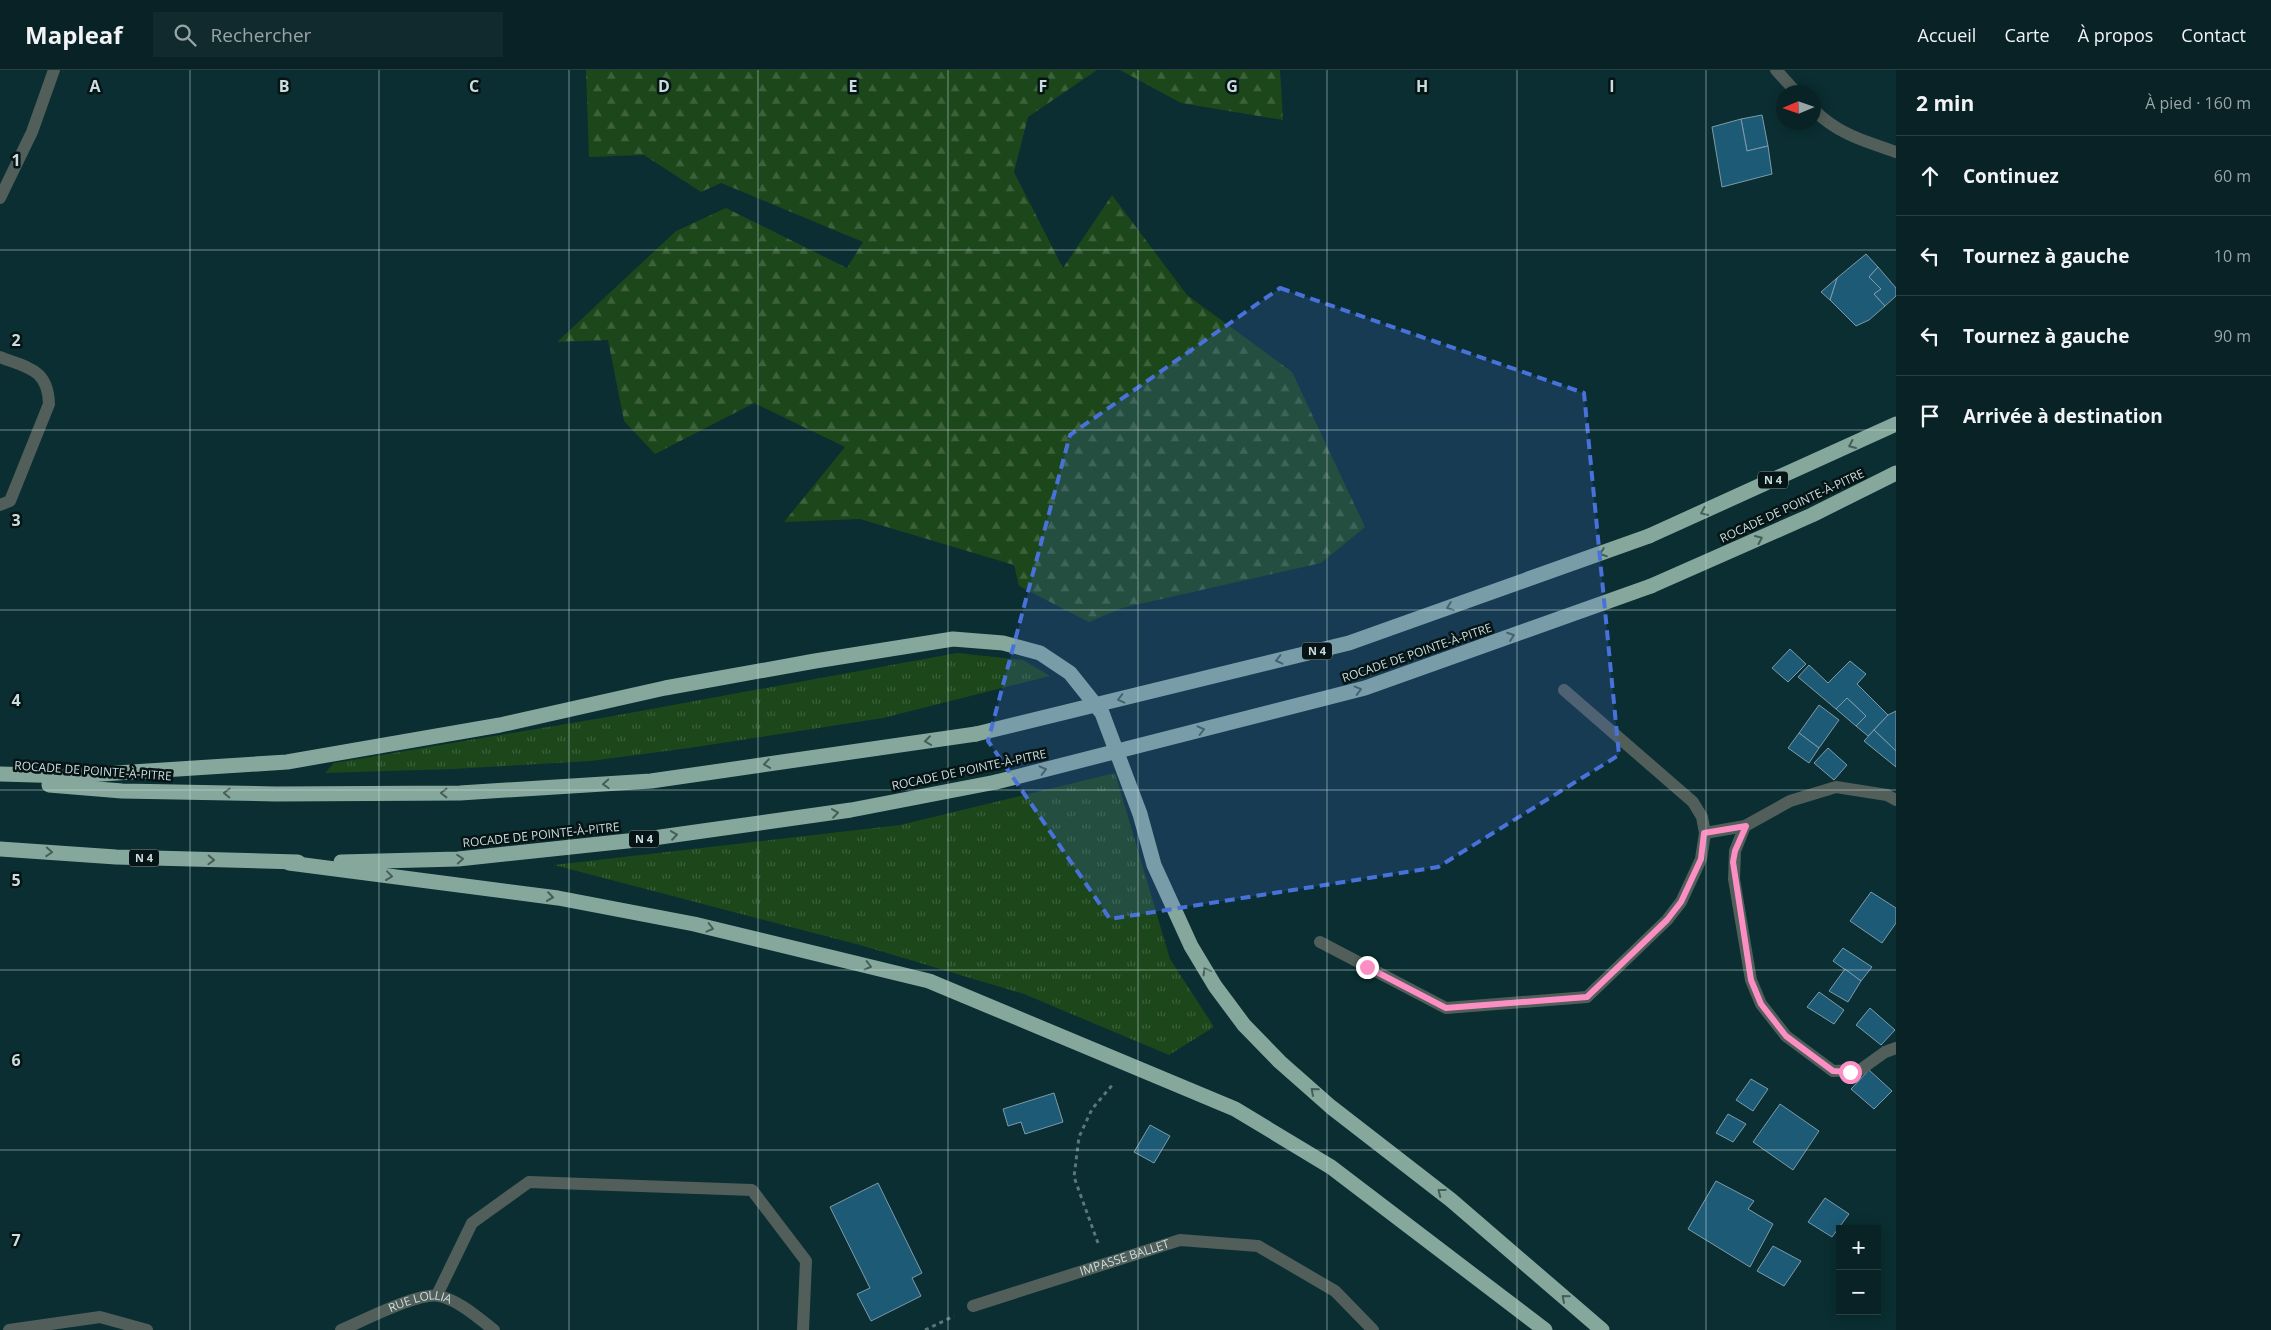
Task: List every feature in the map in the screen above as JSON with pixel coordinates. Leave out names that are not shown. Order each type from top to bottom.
[{"type":"highway","name":"ROCADE DE POINTE-À-PITRE","points":[[0,780],[122,791],[276,794],[460,793],[651,781],[976,734],[1349,643],[1649,536],[1896,424]]},
{"type":"highway","name":"ROCADE DE POINTE-À-PITRE","points":[[0,849],[116,857],[289,863],[458,859],[646,839],[851,810],[996,782],[1365,688],[1651,586],[1812,515],[1896,473]]},
{"type":"highway","points":[[0,774],[70,776],[287,762],[500,725],[665,688],[953,639],[1003,643],[1040,652],[1070,673],[1102,713],[1140,814],[1154,865],[1187,937],[1215,986],[1244,1025],[1280,1062],[1331,1107],[1451,1200],[1602,1330]]},
{"type":"highway","points":[[289,863],[558,898],[713,929],[929,982],[1140,1068],[1235,1110],[1331,1167],[1545,1330]]},
{"type":"street","points":[[0,198],[32,132],[54,70]]},
{"type":"street","points":[[1776,70],[1790,85]]},
{"type":"street","points":[[1821,117],[1830,126],[1863,141],[1896,152]]},
{"type":"street","points":[[0,357],[41,375],[48,390],[49,404],[10,501],[0,505]]},
{"type":"street","points":[[1320,942],[1446,1008],[1587,997],[1667,920],[1681,902],[1701,859],[1704,833],[1702,817],[1693,802],[1564,690]]},
{"type":"street","points":[[1704,833],[1746,826],[1790,801],[1836,787],[1887,795],[1896,800]]},
{"type":"street","points":[[1746,826],[1735,851],[1734,879],[1751,980],[1761,1004],[1786,1036],[1833,1071],[1860,1070],[1885,1052],[1896,1048]]},
{"type":"street","points":[[437,1295],[472,1223],[529,1182],[752,1190],[806,1261],[803,1330]]},
{"type":"street","name":"IMPASSE BALLET","points":[[973,1306],[1180,1240],[1258,1246],[1335,1291],[1373,1330]]},
{"type":"street","name":"RUE LOLLIA","points":[[341,1330],[412,1300],[437,1295],[467,1309],[494,1330]]},
{"type":"street","points":[[8,1330],[100,1317],[147,1330]]},
{"type":"path","points":[[1105,1263],[1074,1177],[1079,1137],[1092,1110],[1114,1083],[1140,1068]]},
{"type":"path","points":[[925,1330],[973,1306]]},
{"type":"highlighted area","points":[[1280,288],[1584,393],[1619,755],[1438,867],[1110,919],[988,741],[1070,435]]},
{"type":"green space","points":[[586,70],[1097,70],[1028,117],[1014,172],[1063,268],[1112,195],[1187,295],[1292,372],[1365,527],[1321,563],[1122,608],[1089,622],[1019,586],[1014,565],[860,519],[784,522],[845,447],[754,403],[655,454],[624,421],[608,340],[557,342],[676,231],[726,208],[847,268],[863,242],[721,183],[701,192],[644,155],[589,157]]},
{"type":"green space","points":[[1120,70],[1280,70],[1283,120],[1181,103]]},
{"type":"green space","points":[[957,653],[1023,660],[1050,676],[883,718],[689,748],[591,761],[453,769],[325,773],[334,763],[613,716]]},
{"type":"green space","points":[[1115,773],[1170,959],[1214,1027],[1169,1055],[1024,994],[860,945],[554,865],[900,825]]},
{"type":"building","points":[[1762,115],[1768,146],[1747,151],[1741,119]]},
{"type":"building","points":[[1741,119],[1747,151],[1768,146],[1772,174],[1722,187],[1712,127]]},
{"type":"building","points":[[1866,254],[1878,267],[1869,277],[1881,289],[1874,294],[1885,306],[1869,320],[1856,326],[1830,300],[1837,278]]},
{"type":"building","points":[[1878,267],[1896,288],[1896,296],[1885,306],[1874,294],[1881,289],[1869,277]]},
{"type":"building","points":[[1837,278],[1830,300],[1821,292]]},
{"type":"building","points":[[1790,649],[1806,664],[1788,682],[1772,668]]},
{"type":"building","points":[[1850,661],[1866,674],[1857,684],[1888,715],[1868,736],[1856,726],[1866,716],[1847,698],[1836,709],[1798,677],[1809,665],[1828,683]]},
{"type":"building","points":[[1847,698],[1866,716],[1856,726],[1836,709]]},
{"type":"building","points":[[1819,705],[1839,720],[1819,748],[1799,733]]},
{"type":"building","points":[[1896,711],[1896,751],[1874,730],[1888,715]]},
{"type":"building","points":[[1874,730],[1896,751],[1896,767],[1864,741]]},
{"type":"building","points":[[1799,733],[1819,748],[1809,763],[1788,748]]},
{"type":"building","points":[[1828,748],[1847,765],[1834,780],[1814,763]]},
{"type":"building","points":[[1871,892],[1896,908],[1896,923],[1882,943],[1850,921]]},
{"type":"building","points":[[1843,948],[1872,967],[1861,981],[1833,961]]},
{"type":"building","points":[[1845,969],[1861,981],[1848,1002],[1829,991]]},
{"type":"building","points":[[1819,992],[1844,1010],[1834,1024],[1807,1007]]},
{"type":"building","points":[[1870,1008],[1895,1030],[1881,1045],[1856,1025]]},
{"type":"building","points":[[1869,1070],[1892,1091],[1874,1109],[1851,1089]]},
{"type":"building","points":[[1751,1079],[1768,1089],[1753,1111],[1736,1100]]},
{"type":"building","points":[[1054,1093],[1063,1122],[1025,1134],[1021,1122],[1008,1126],[1003,1109]]},
{"type":"building","points":[[1780,1104],[1819,1131],[1793,1170],[1753,1142]]},
{"type":"building","points":[[1728,1114],[1746,1124],[1733,1142],[1716,1133]]},
{"type":"building","points":[[1150,1125],[1170,1136],[1154,1163],[1134,1152]]},
{"type":"building","points":[[1716,1181],[1754,1201],[1748,1209],[1773,1224],[1750,1267],[1688,1229]]},
{"type":"building","points":[[878,1183],[922,1273],[912,1278],[921,1296],[871,1321],[857,1294],[870,1288],[830,1207]]},
{"type":"building","points":[[1825,1198],[1849,1214],[1841,1225],[1836,1225],[1836,1232],[1832,1237],[1808,1222]]},
{"type":"building","points":[[1773,1246],[1801,1261],[1784,1286],[1757,1271]]},
{"type":"route","points":[[1367,967],[1446,1008],[1587,997],[1667,920],[1681,902],[1701,859],[1704,833],[1746,826],[1735,851],[1733,862],[1734,879],[1751,980],[1755,991],[1761,1004],[1786,1036],[1833,1071],[1850,1072]]}]
